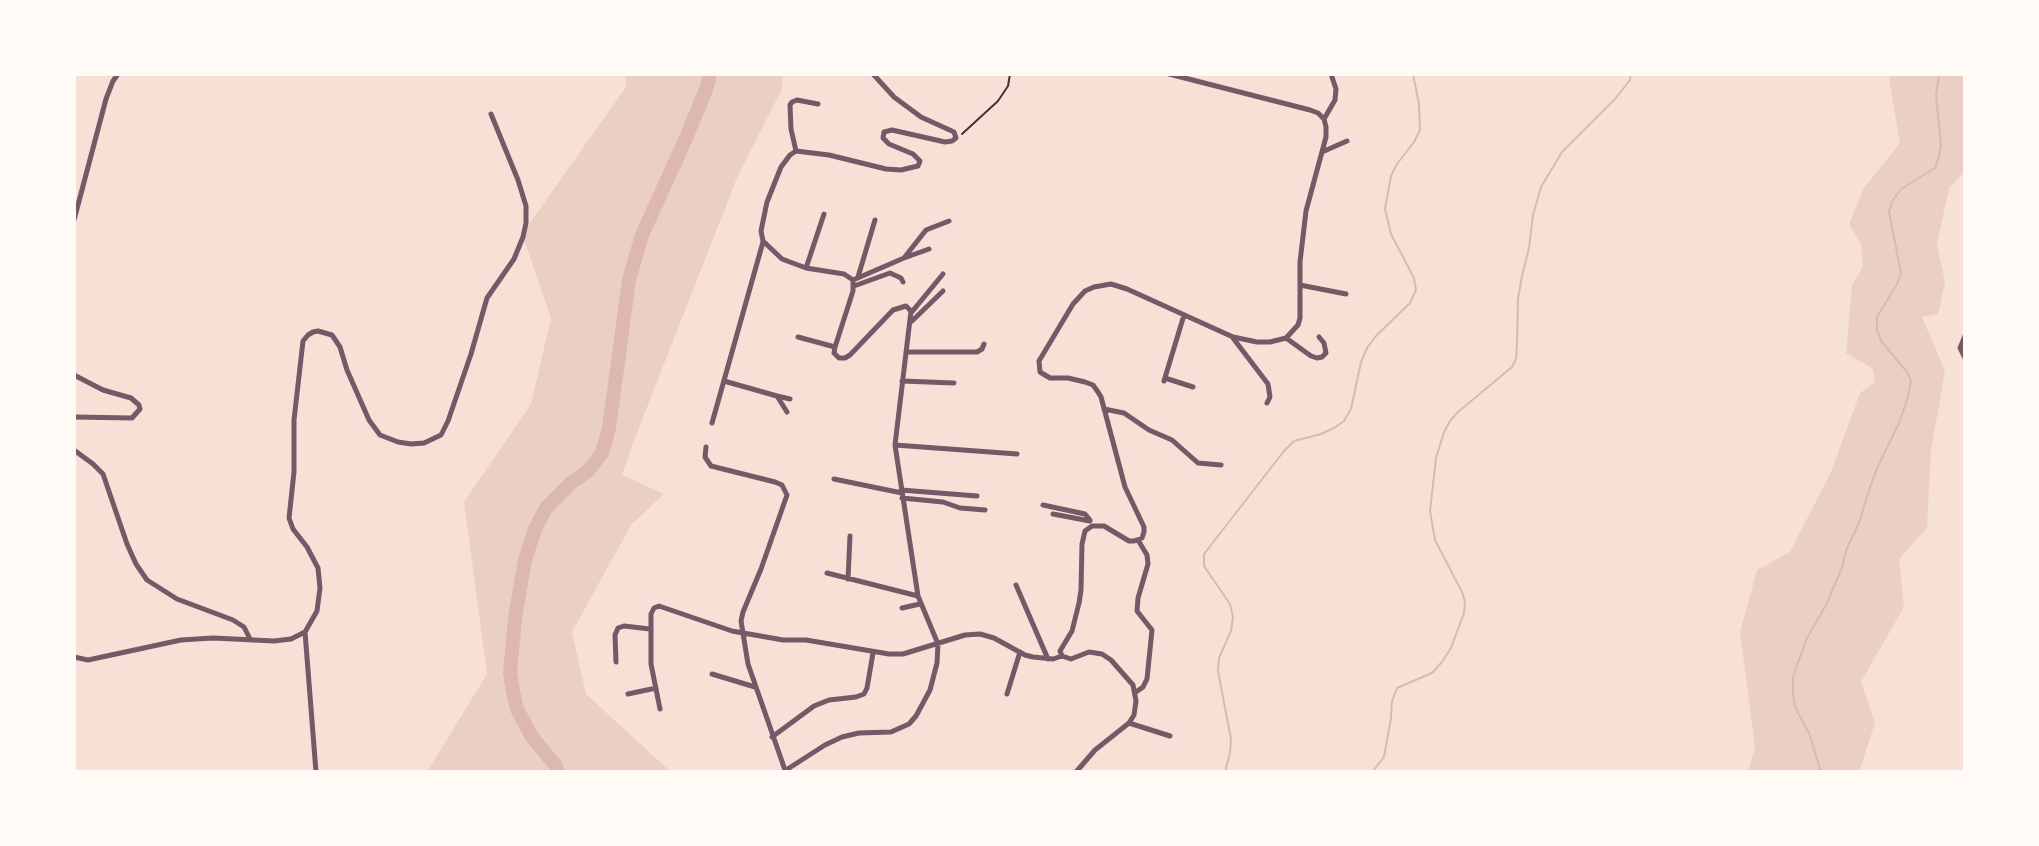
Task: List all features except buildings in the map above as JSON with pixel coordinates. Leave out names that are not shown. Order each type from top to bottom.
[{"type":"street","points":[[74,220],[106,99],[118,74]]},
{"type":"street","points":[[712,423],[763,241],[761,222],[781,167],[790,155],[796,151],[829,155],[901,170],[918,166],[920,161],[913,154],[886,141],[883,134],[887,130],[945,142],[956,138],[954,132],[921,117],[894,97],[873,74]]},
{"type":"street","points":[[1053,514],[1104,526],[1129,541],[1143,536],[1144,527],[1125,487],[1101,397],[1089,383],[1050,378],[1040,372],[1039,361],[1073,304],[1085,291],[1111,284],[1233,337],[1257,342],[1286,338],[1300,318],[1300,262],[1306,211],[1326,137],[1324,119],[1310,110],[1169,74]]},
{"type":"street","points":[[1324,119],[1335,100],[1336,89],[1331,74]]},
{"type":"street","points":[[796,151],[790,105],[797,100],[818,104]]},
{"type":"street","points":[[74,657],[88,660],[181,640],[274,641],[291,639],[305,632],[317,611],[320,588],[318,568],[289,524],[294,472],[294,420],[303,341],[318,331],[332,335],[340,347],[369,420],[380,435],[411,444],[424,443],[441,435],[457,396],[487,298],[514,259],[526,223],[526,206],[518,180],[491,114]]},
{"type":"street","points":[[1322,152],[1347,141]]},
{"type":"street","points":[[806,268],[824,214]]},
{"type":"street","points":[[875,220],[835,347],[836,356],[845,358],[893,310],[906,306],[911,313]]},
{"type":"street","points":[[904,258],[926,230],[949,221]]},
{"type":"street","points":[[763,241],[782,259],[806,268],[844,274],[855,281],[890,273],[903,282]]},
{"type":"street","points":[[855,281],[929,249]]},
{"type":"street","points":[[706,447],[705,457],[711,466],[775,482],[782,485],[787,495],[741,621],[748,664],[784,771],[842,737],[891,732],[909,724],[930,690],[938,644],[918,596],[895,445],[911,313],[943,274]]},
{"type":"street","points":[[1300,285],[1346,294]]},
{"type":"street","points":[[910,322],[943,291]]},
{"type":"street","points":[[1184,315],[1164,379],[1193,387]]},
{"type":"street","points":[[1965,336],[1960,348],[1965,358]]},
{"type":"street","points":[[798,337],[835,347]]},
{"type":"street","points":[[1233,337],[1268,384],[1270,397],[1267,403]]},
{"type":"street","points":[[1286,338],[1317,358],[1326,353],[1319,337]]},
{"type":"street","points":[[906,352],[977,352],[984,344]]},
{"type":"street","points":[[74,375],[103,390],[131,398],[140,409],[132,418],[74,417]]},
{"type":"street","points":[[724,381],[790,399]]},
{"type":"street","points":[[902,381],[954,383]]},
{"type":"street","points":[[777,396],[787,412]]},
{"type":"street","points":[[1104,409],[1124,413],[1149,430],[1172,440],[1198,463],[1221,465]]},
{"type":"street","points":[[895,445],[1017,454]]},
{"type":"street","points":[[74,450],[103,474],[127,544],[147,580],[177,599],[233,620],[244,627],[250,639]]},
{"type":"street","points":[[834,479],[960,508],[985,510]]},
{"type":"street","points":[[902,494],[977,496]]},
{"type":"street","points":[[1043,505],[1085,514],[1091,523]]},
{"type":"street","points":[[1062,656],[1061,647],[1072,631],[1079,603],[1082,539],[1091,523]]},
{"type":"street","points":[[848,579],[850,536]]},
{"type":"street","points":[[1135,693],[1147,679],[1152,630],[1137,611],[1148,564],[1147,555],[1138,540]]},
{"type":"street","points":[[827,573],[918,596]]},
{"type":"street","points":[[1016,585],[1048,659]]},
{"type":"street","points":[[902,608],[920,604]]},
{"type":"street","points":[[660,709],[651,664],[650,629],[651,614],[659,606],[732,631],[783,640],[806,640],[873,653],[897,655],[965,635],[980,634],[1033,657],[1048,659],[1062,656],[1071,659],[1089,652],[1107,656],[1133,685],[1136,709],[1129,723],[1095,750],[1076,772]]},
{"type":"street","points":[[616,662],[615,635],[618,628],[650,629]]},
{"type":"street","points":[[305,632],[316,772]]},
{"type":"street","points":[[1007,694],[1020,652]]},
{"type":"street","points":[[772,737],[814,706],[864,694],[873,653]]},
{"type":"street","points":[[712,674],[755,687]]},
{"type":"street","points":[[628,694],[656,688]]},
{"type":"street","points":[[1129,723],[1170,736]]},
{"type":"path","points":[[956,138],[998,101],[1008,86],[1010,74]]},
{"type":"shaded area","points":[[625,74],[783,74],[782,89],[737,178],[622,475],[664,494],[631,525],[572,632],[586,694],[671,772],[427,772],[487,674],[464,502],[531,404],[551,318],[522,234],[626,87]]},
{"type":"shaded area","points":[[1892,74],[1965,74],[1965,171],[1949,188],[1937,244],[1945,283],[1938,314],[1922,317],[1945,371],[1931,451],[1927,528],[1899,559],[1904,607],[1861,682],[1875,723],[1859,772],[1748,772],[1755,747],[1740,632],[1757,570],[1790,552],[1831,472],[1860,393],[1875,382],[1873,369],[1846,353],[1852,285],[1863,267],[1861,244],[1849,224],[1864,188],[1900,143],[1889,79]]},
{"type":"waterway","points":[[558,772],[532,737],[517,709],[510,673],[525,560],[546,508],[587,472],[602,453],[609,428],[629,280],[642,235],[686,138],[710,74]]},
{"type":"waterway","points":[[1225,772],[1231,739],[1218,671],[1219,658],[1231,631],[1233,617],[1230,604],[1204,566],[1204,554],[1294,441],[1321,434],[1344,421],[1351,409],[1367,348],[1410,303],[1416,290],[1414,278],[1391,234],[1385,209],[1391,176],[1420,130],[1413,74]]},
{"type":"waterway","points":[[1372,772],[1384,757],[1392,701],[1397,688],[1432,673],[1442,662],[1451,648],[1464,613],[1462,592],[1435,540],[1430,511],[1436,458],[1444,432],[1458,412],[1512,367],[1516,359],[1518,299],[1541,187],[1562,152],[1615,99],[1631,74]]},
{"type":"waterway","points":[[1821,772],[1809,733],[1795,707],[1793,677],[1806,640],[1842,568],[1878,466],[1907,400],[1911,381],[1881,341],[1877,317],[1901,273],[1889,212],[1893,200],[1901,189],[1935,168],[1939,157],[1941,145],[1936,95],[1939,74]]}]
